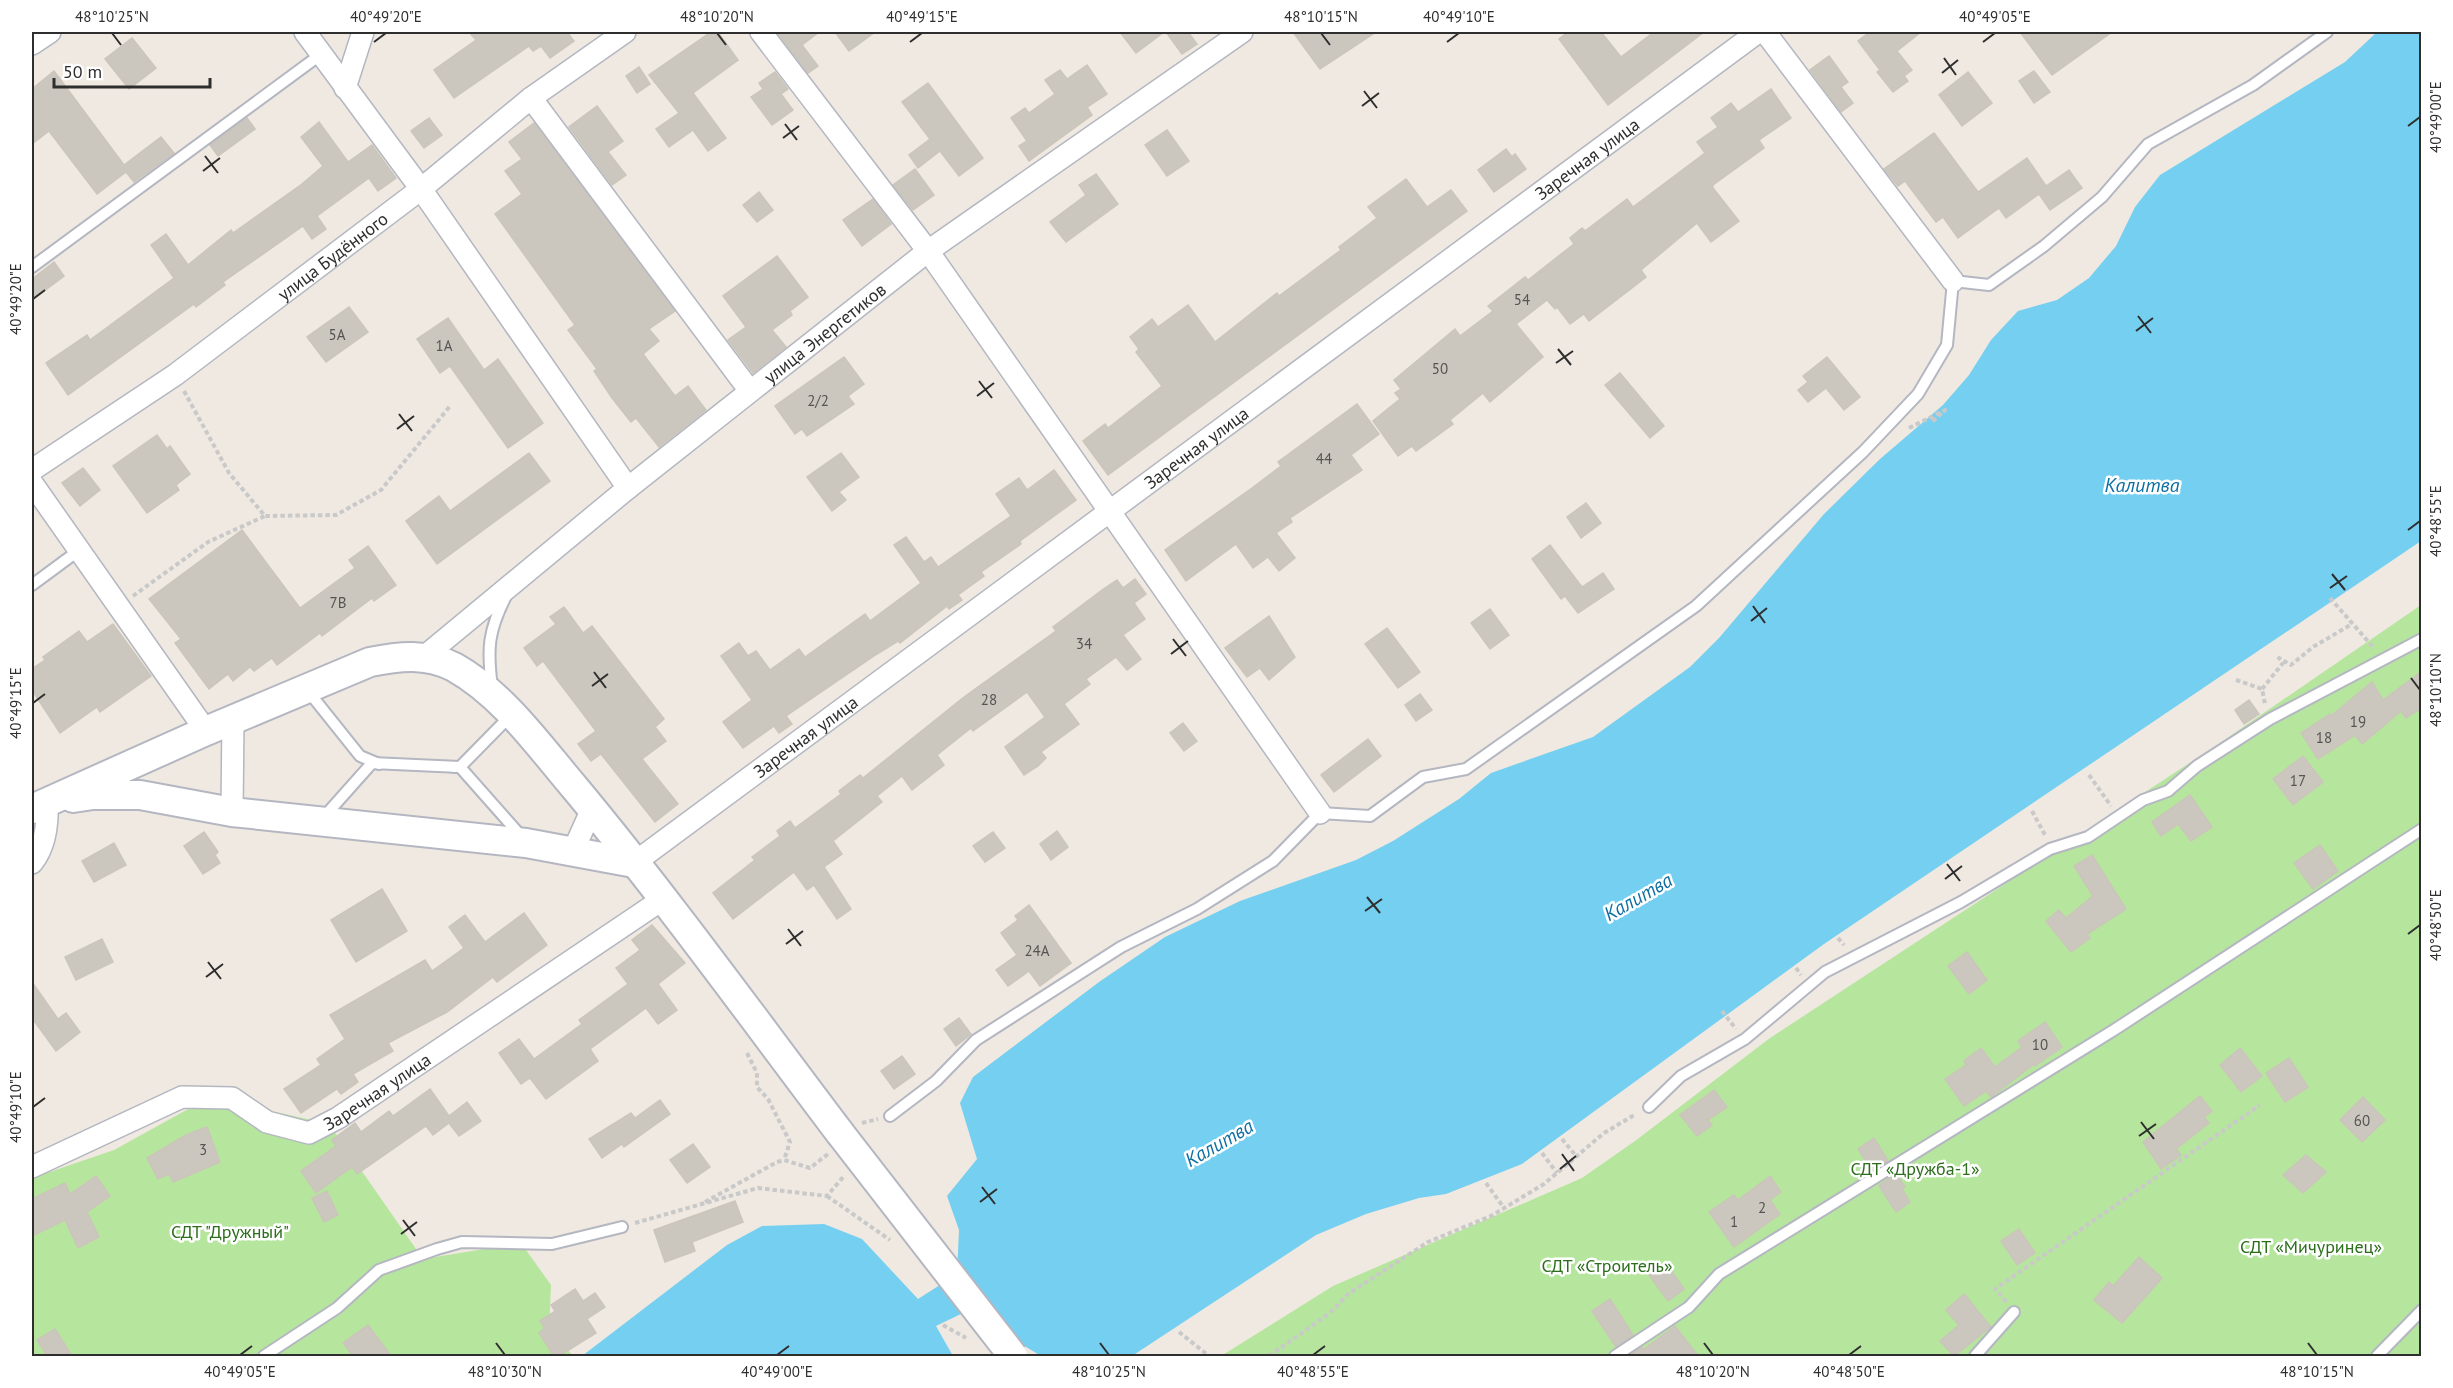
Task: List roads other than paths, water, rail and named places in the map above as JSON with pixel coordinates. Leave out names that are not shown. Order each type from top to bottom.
[{"type":"main road","points":[[39,802],[370,662],[425,656],[454,668],[503,705],[592,809],[1013,1356]]},
{"type":"main road","points":[[39,802],[93,795],[140,795],[232,812],[526,843],[634,863]]},
{"type":"street","points":[[32,44],[50,32]]},
{"type":"street","points":[[305,32],[421,189],[628,488]]},
{"type":"street","points":[[345,88],[363,32]]},
{"type":"street","name":"улица Будённого","points":[[32,470],[175,375],[421,189],[531,98],[625,32]]},
{"type":"street","points":[[761,32],[928,251],[1320,813]]},
{"type":"street","name":"улица Энергетиков","points":[[425,656],[628,488],[928,251],[1242,32]]},
{"type":"street","name":"Заречная улица","points":[[634,863],[1758,32]]},
{"type":"street","points":[[1766,32],[1953,281]]},
{"type":"street","points":[[531,98],[750,391]]},
{"type":"street","points":[[32,483],[117,608],[206,731]]},
{"type":"street","points":[[232,812],[233,719]]},
{"type":"street","points":[[32,863],[38,855],[48,821],[39,802]]},
{"type":"street","points":[[573,851],[592,809]]},
{"type":"street","name":"Заречная улица","points":[[32,1167],[182,1097],[232,1098],[267,1122],[309,1133],[338,1118],[663,899]]},
{"type":"lane","points":[[890,1116],[936,1081],[976,1040],[1121,947],[1197,909],[1273,861],[1320,813],[1370,816],[1423,777],[1466,769],[1696,606],[1880,435],[1918,394],[1947,345],[1953,281],[1989,285],[2044,246],[2102,197],[2148,144],[2253,85],[2327,32]]},
{"type":"lane","points":[[32,267],[320,55]]},
{"type":"lane","points":[[32,585],[78,551]]},
{"type":"lane","points":[[306,689],[360,756],[372,763],[428,771],[460,767],[503,705],[488,657],[493,621],[514,582]]},
{"type":"lane","points":[[1649,1107],[1681,1076],[1744,1039],[1825,972],[1961,902],[2050,849],[2088,837],[2143,800],[2168,791],[2197,766],[2270,719],[2421,639]]},
{"type":"lane","points":[[321,821],[372,763]]},
{"type":"lane","points":[[460,767],[526,843]]},
{"type":"lane","points":[[1615,1356],[1689,1307],[1719,1274],[2114,1030],[2421,829]]},
{"type":"lane","points":[[264,1356],[337,1308],[379,1270],[437,1249],[462,1242],[552,1244],[622,1227]]},
{"type":"lane","points":[[2377,1356],[2421,1310]]},
{"type":"lane","points":[[1975,1356],[2014,1312]]},
{"type":"water","name":"Калитва","points":[[2377,32],[2421,32],[2421,541],[1824,944],[1522,1164],[1446,1194],[1419,1198],[1366,1214],[1316,1235],[1132,1356],[1041,1356],[967,1311],[936,1326],[953,1356],[582,1356],[727,1245],[762,1226],[824,1224],[862,1239],[918,1299],[957,1274],[959,1230],[947,1196],[977,1159],[960,1103],[973,1077],[1099,982],[1165,937],[1240,901],[1356,860],[1393,841],[1459,799],[1491,773],[1593,737],[1690,667],[1719,638],[1824,514],[1880,459],[1943,405],[1969,375],[1991,340],[2018,311],[2057,300],[2089,278],[2116,246],[2135,207],[2160,175],[2345,62]]},
{"type":"park label","name":"СДТ «Дружба-1»","points":[[1915,1168]]},
{"type":"park label","name":"СДТ \"Дружный\"","points":[[230,1231]]},
{"type":"park label","name":"СДТ «Мичуринец»","points":[[2311,1246]]},
{"type":"park label","name":"СДТ «Строитель»","points":[[1607,1265]]}]
